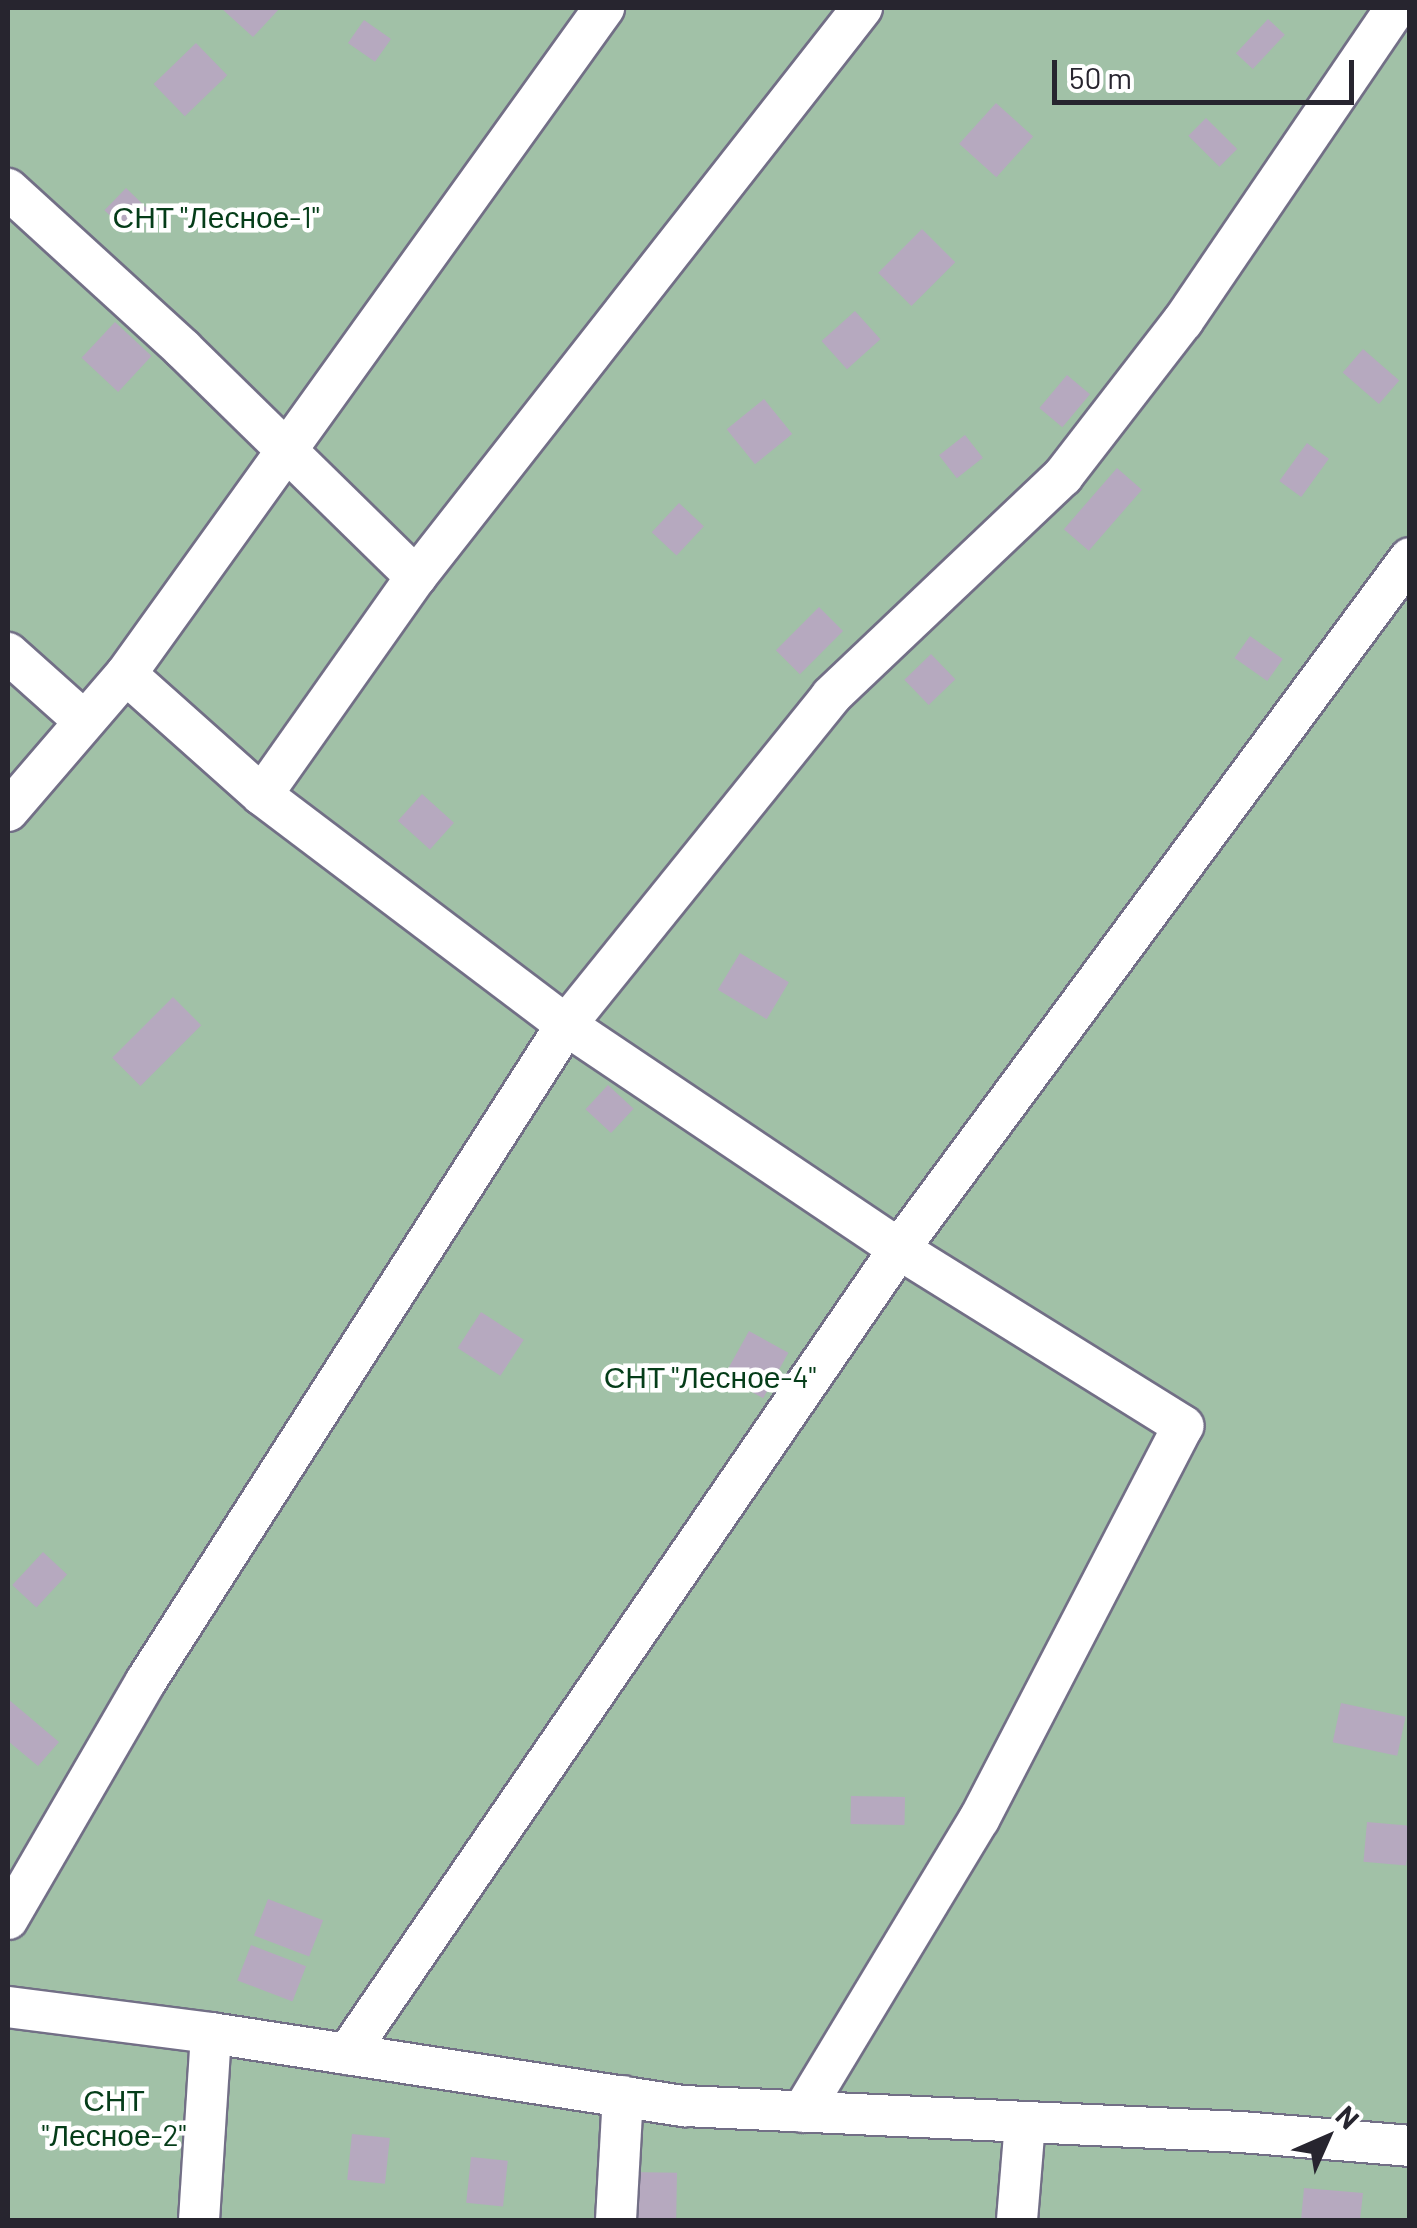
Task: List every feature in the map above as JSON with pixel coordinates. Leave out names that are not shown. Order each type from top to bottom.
[{"type":"street","points":[[8,812],[126,674],[290,451],[604,8]]},
{"type":"street","points":[[262,795],[416,577],[862,8]]},
{"type":"street","points":[[8,1919],[146,1681],[566,1024],[831,696],[1063,476],[1183,321],[1396,8]]},
{"type":"street","points":[[8,190],[89,259],[416,577]]},
{"type":"street","points":[[346,2054],[899,1249],[1410,558]]},
{"type":"street","points":[[8,652],[84,720]]},
{"type":"street","points":[[126,674],[262,795],[566,1024],[899,1249],[1183,1426],[979,1819],[802,2112]]},
{"type":"street","points":[[8,2007],[211,2033],[684,2106],[1410,2146]]},
{"type":"street","points":[[199,2220],[211,2033]]},
{"type":"street","points":[[616,2220],[623,2096]]},
{"type":"street","points":[[1017,2220],[1025,2122]]},
{"type":"green space","name":"СНТ \"Лесное-4\"","points":[[8,8],[1409,8],[1409,2220],[8,2220]]},
{"type":"building","points":[[221,8],[280,8],[253,37]]},
{"type":"building","points":[[1268,19],[1285,35],[1253,69],[1236,53]]},
{"type":"building","points":[[364,20],[391,39],[375,62],[348,43]]},
{"type":"building","points":[[196,43],[227,75],[185,116],[154,84]]},
{"type":"building","points":[[996,103],[1033,136],[996,177],[959,144]]},
{"type":"building","points":[[1206,118],[1237,149],[1219,167],[1188,136]]},
{"type":"building","points":[[126,188],[149,210],[127,233],[104,210]]},
{"type":"building","points":[[922,229],[955,262],[911,306],[878,273]]},
{"type":"building","points":[[855,311],[880,339],[847,369],[822,341]]},
{"type":"building","points":[[115,322],[152,356],[118,392],[82,358]]},
{"type":"building","points":[[1363,349],[1399,380],[1379,404],[1343,372]]},
{"type":"building","points":[[1067,375],[1090,394],[1062,427],[1039,408]]},
{"type":"building","points":[[764,399],[792,434],[755,464],[727,429]]},
{"type":"building","points":[[965,435],[983,458],[957,478],[939,455]]},
{"type":"building","points":[[1307,443],[1329,459],[1301,497],[1279,481]]},
{"type":"building","points":[[1117,468],[1142,490],[1089,551],[1064,529]]},
{"type":"building","points":[[679,503],[704,526],[677,555],[652,532]]},
{"type":"building","points":[[819,607],[843,631],[800,674],[776,650]]},
{"type":"building","points":[[1250,636],[1283,659],[1267,681],[1235,658]]},
{"type":"building","points":[[931,654],[955,679],[929,705],[904,680]]},
{"type":"building","points":[[422,794],[454,823],[430,850],[398,821]]},
{"type":"building","points":[[740,953],[789,982],[767,1019],[718,990]]},
{"type":"building","points":[[173,997],[201,1025],[140,1086],[112,1058]]},
{"type":"building","points":[[608,1085],[634,1109],[611,1133],[585,1109]]},
{"type":"building","points":[[481,1312],[524,1340],[500,1376],[458,1348]]},
{"type":"building","points":[[749,1331],[788,1353],[763,1398],[724,1376]]},
{"type":"building","points":[[43,1552],[67,1575],[36,1607],[12,1585]]},
{"type":"building","points":[[8,1699],[59,1742],[38,1766],[8,1741]]},
{"type":"building","points":[[1341,1703],[1406,1717],[1397,1756],[1333,1742]]},
{"type":"building","points":[[851,1796],[905,1797],[905,1825],[851,1824]]},
{"type":"building","points":[[1367,1822],[1410,1826],[1406,1866],[1364,1862]]},
{"type":"building","points":[[268,1899],[323,1920],[309,1957],[254,1935]]},
{"type":"building","points":[[251,1945],[306,1966],[292,2002],[237,1980]]},
{"type":"building","points":[[352,2134],[390,2138],[385,2184],[347,2180]]},
{"type":"building","points":[[471,2157],[508,2161],[503,2207],[466,2203]]},
{"type":"building","points":[[628,2172],[677,2173],[676,2220],[627,2220]]},
{"type":"building","points":[[1304,2188],[1363,2193],[1360,2220],[1301,2220]]},
{"type":"park label","name":"СНТ \"Лесное-1\"","points":[[216,216]]},
{"type":"park label","name":"СНТ \"Лесное-2\"","points":[[114,2116]]}]
